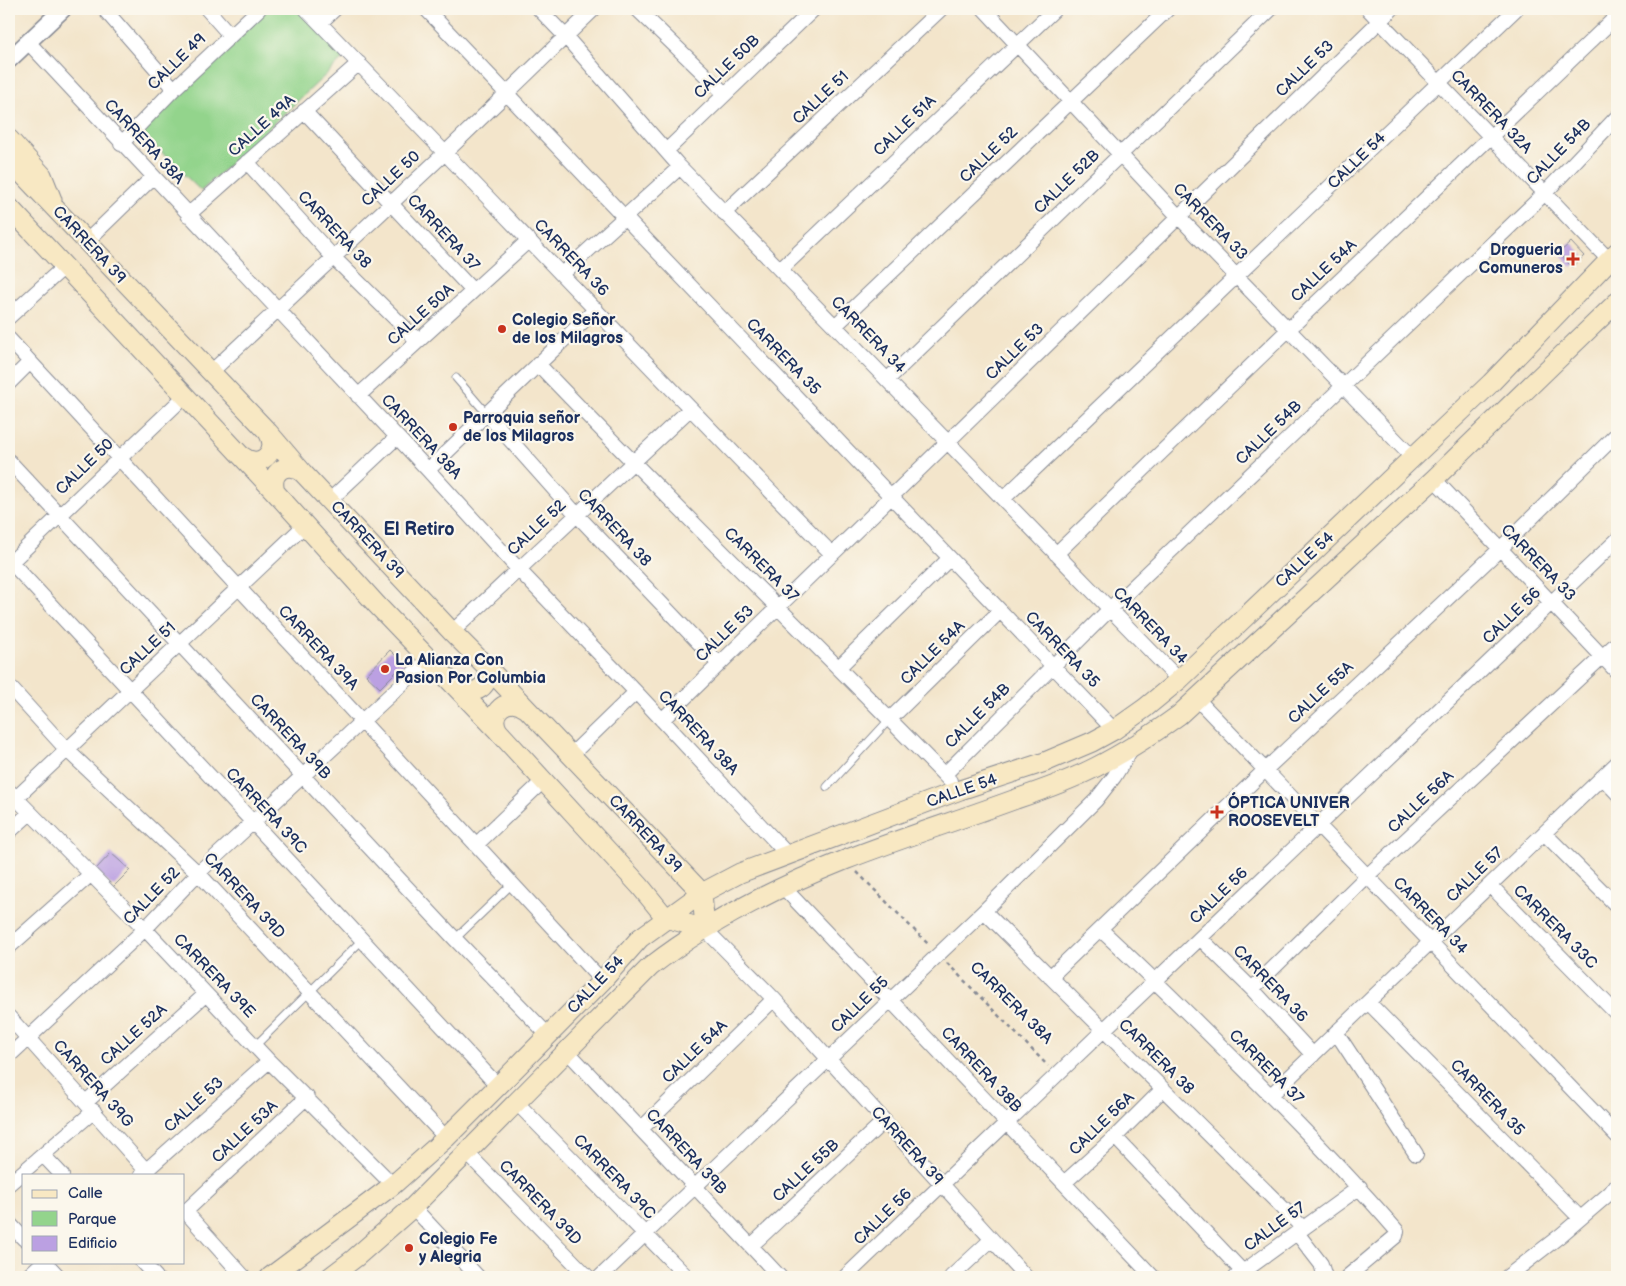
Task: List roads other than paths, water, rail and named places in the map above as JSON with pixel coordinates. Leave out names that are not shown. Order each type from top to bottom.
[{"type":"main road","points":[[9,139],[42,175],[55,208]]},
{"type":"main road","name":"CARRERA 39","points":[[9,160],[268,432],[452,632],[702,893]]},
{"type":"main road","name":"CARRERA 39","points":[[9,207],[242,456],[377,605],[498,731],[640,886],[666,918],[705,929]]},
{"type":"main road","name":"CALLE 54","points":[[270,1277],[393,1185],[446,1138],[602,981],[640,938],[702,893],[740,873],[960,790],[1045,762],[1092,742],[1114,730],[1145,708],[1179,680],[1491,383],[1614,256]]},
{"type":"main road","name":"CALLE 54","points":[[330,1277],[355,1258],[413,1207],[650,967],[678,945],[742,906],[783,886],[845,860],[1049,787],[1095,768],[1132,748],[1179,715],[1434,479],[1617,302]]},
{"type":"main road","points":[[242,456],[246,460],[252,461],[264,459],[272,450],[272,443],[268,432]]},
{"type":"main road","points":[[275,492],[274,478],[278,472],[284,468],[291,467],[298,468],[304,472]]},
{"type":"main road","points":[[456,687],[467,692],[475,692],[482,688],[488,678],[486,666]]},
{"type":"main road","points":[[498,731],[495,724],[495,716],[501,707],[507,703],[515,703],[525,708]]},
{"type":"main road","points":[[676,867],[700,880],[714,881],[740,873]]},
{"type":"main road","points":[[640,886],[648,900],[650,914],[640,938]]},
{"type":"main road","points":[[702,893],[705,929]]},
{"type":"street","points":[[9,60],[63,9]]},
{"type":"street","points":[[104,9],[174,89]]},
{"type":"street","points":[[207,9],[230,35]]},
{"type":"street","name":"CALLE 49","points":[[121,144],[174,89],[259,9]]},
{"type":"street","name":"CARRERA 36","points":[[306,9],[832,554]]},
{"type":"street","points":[[320,23],[335,9]]},
{"type":"street","name":"CARRERA 35","points":[[426,9],[1114,730]]},
{"type":"street","name":"CARRERA 34","points":[[539,9],[566,37],[680,167],[1179,680]]},
{"type":"street","name":"CALLE 50","points":[[210,373],[445,153],[594,9]]},
{"type":"street","points":[[636,9],[725,94]]},
{"type":"street","name":"CALLE 50B","points":[[666,151],[814,9]]},
{"type":"street","name":"CALLE 51","points":[[724,213],[941,9]]},
{"type":"street","name":"CARRERA 33","points":[[984,9],[1178,216],[1413,458]]},
{"type":"street","name":"CALLE 51A","points":[[780,270],[1055,9]]},
{"type":"street","name":"CALLE 52","points":[[834,326],[1168,9]]},
{"type":"street","name":"CALLE 52B","points":[[887,380],[1271,9]]},
{"type":"street","name":"CARRERA 32A","points":[[1368,9],[1545,193],[1614,256]]},
{"type":"street","name":"CALLE 53","points":[[662,720],[1392,9]]},
{"type":"street","name":"CALLE 54","points":[[1002,499],[1516,9]]},
{"type":"street","name":"CALLE 54A","points":[[1056,554],[1617,16]]},
{"type":"street","name":"CARRERA 38A","points":[[28,42],[519,570],[789,856]]},
{"type":"street","name":"CALLE 49A","points":[[188,215],[359,63]]},
{"type":"street","name":"CARRERA 37","points":[[304,111],[473,291]]},
{"type":"street","name":"CALLE 54B","points":[[944,775],[1052,665],[1545,193],[1617,117]]},
{"type":"street","name":"CARRERA 38","points":[[247,162],[333,257],[418,341]]},
{"type":"street","points":[[562,274],[680,167]]},
{"type":"street","points":[[86,242],[153,177]]},
{"type":"street","name":"CALLE 50A","points":[[358,396],[529,240]]},
{"type":"street","points":[[9,317],[65,266]]},
{"type":"street","points":[[428,470],[596,309]]},
{"type":"street","name":"CARRERA 39A","points":[[9,339],[602,981]]},
{"type":"street","points":[[9,383],[30,362]]},
{"type":"street","name":"CARRERA 37","points":[[538,364],[633,463],[960,790]]},
{"type":"street","name":"CALLE 50","points":[[9,562],[185,396]]},
{"type":"street","name":"CALLE 52","points":[[452,632],[690,409]]},
{"type":"street","name":"CARRERA 38","points":[[487,414],[577,515],[719,664]]},
{"type":"street","name":"CALLE 55A","points":[[1050,977],[1265,770],[1500,549],[1617,434]]},
{"type":"street","points":[[330,500],[397,437]]},
{"type":"street","name":"CARRERA 39B","points":[[9,461],[455,939],[548,1035]]},
{"type":"street","name":"CARRERA 33","points":[[1434,479],[1617,672]]},
{"type":"street","name":"CALLE 51","points":[[12,795],[67,750],[305,525]]},
{"type":"street","name":"CALLE 56","points":[[845,1277],[1617,540]]},
{"type":"street","points":[[838,668],[950,558]]},
{"type":"street","name":"CARRERA 39C","points":[[9,562],[498,1086]]},
{"type":"street","name":"CALLE 54A","points":[[889,720],[1000,610]]},
{"type":"street","name":"CALLE 56A","points":[[1252,988],[1367,876],[1617,644]]},
{"type":"street","name":"CALLE 52","points":[[9,1056],[145,929],[198,873],[429,659]]},
{"type":"street","name":"CARRERA 39D","points":[[9,686],[67,750],[198,873],[446,1138]]},
{"type":"street","points":[[571,755],[636,692]]},
{"type":"street","name":"CARRERA 34","points":[[1197,699],[1617,1136]]},
{"type":"street","name":"CALLE 55","points":[[600,1277],[939,955],[1096,800],[1114,777],[1132,748]]},
{"type":"street","name":"CALLE 57","points":[[1270,1096],[1617,763]]},
{"type":"street","points":[[1602,778],[1617,793]]},
{"type":"street","points":[[476,845],[543,781]]},
{"type":"street","name":"CARRERA 39E","points":[[12,795],[145,929],[269,1061],[393,1185]]},
{"type":"street","points":[[9,832],[30,813]]},
{"type":"street","points":[[1544,833],[1617,906]]},
{"type":"street","points":[[9,947],[90,874]]},
{"type":"street","name":"CARRERA 33C","points":[[1490,885],[1617,1014]]},
{"type":"street","name":"CARRERA 38B","points":[[783,886],[1154,1277]]},
{"type":"street","name":"CARRERA 38","points":[[984,911],[1163,1089],[1300,1230],[1321,1264],[1325,1277]]},
{"type":"street","name":"CARRERA 39","points":[[705,929],[774,999],[1026,1277]]},
{"type":"street","name":"CARRERA 37","points":[[1100,929],[1156,981],[1360,1187],[1397,1231],[1396,1236],[1347,1277]]},
{"type":"street","name":"CARRERA 36","points":[[1200,938],[1252,988],[1313,1055]]},
{"type":"street","name":"CALLE 52A","points":[[9,1184],[43,1155],[206,994]]},
{"type":"street","name":"CALLE 54A","points":[[641,1129],[774,999]]},
{"type":"street","name":"CARRERA 35","points":[[1368,1002],[1580,1218]]},
{"type":"street","name":"CARRERA 39G","points":[[9,1017],[146,1173]]},
{"type":"street","points":[[1336,1032],[1416,1154]]},
{"type":"street","name":"CARRERA 39B","points":[[567,1051],[780,1277]]},
{"type":"street","name":"CALLE 53","points":[[146,1173],[269,1061]]},
{"type":"street","name":"CALLE 56A","points":[[1064,1183],[1115,1137],[1163,1089]]},
{"type":"street","name":"CALLE 53A","points":[[185,1211],[307,1097]]},
{"type":"street","name":"CARRERA 39C","points":[[516,1102],[687,1277]]},
{"type":"street","name":"CALLE 55B","points":[[751,1246],[884,1121]]},
{"type":"street","points":[[1115,1137],[1239,1274]]},
{"type":"street","name":"CARRERA 39D","points":[[466,1152],[588,1277]]},
{"type":"street","points":[[43,1155],[61,1174]]},
{"type":"street","points":[[1507,1277],[1610,1193],[1617,1184]]},
{"type":"street","name":"CALLE 57","points":[[1239,1274],[1360,1187]]},
{"type":"street","points":[[413,1207],[478,1277]]},
{"type":"street","points":[[185,1211],[244,1277]]},
{"type":"street","points":[[9,1223],[22,1237]]},
{"type":"street","points":[[951,1277],[991,1240]]},
{"type":"street","points":[[27,1277],[42,1264]]},
{"type":"street","points":[[46,1264],[59,1277]]},
{"type":"street","points":[[144,1264],[156,1277]]},
{"type":"lane","points":[[456,378],[487,414]]},
{"type":"lane","points":[[827,787],[889,720]]},
{"type":"lane","points":[[455,939],[512,884]]},
{"type":"lane","points":[[256,1045],[362,940]]},
{"type":"place","name":"Drogueria Comuneros","points":[[1573,259]]},
{"type":"place","name":"Colegio Señor de los Milagros","points":[[502,329]]},
{"type":"place","name":"Parroquia señor de los Milagros","points":[[453,427]]},
{"type":"place","name":"La Alianza Con Pasion Por Columbia","points":[[385,669]]},
{"type":"place","name":"ÓPTICA UNIVER ROOSEVELT","points":[[1217,812]]},
{"type":"place","name":"Colegio Fe y Alegria","points":[[409,1248]]},
{"type":"district","name":"El Retiro","points":[[419,529]]}]
